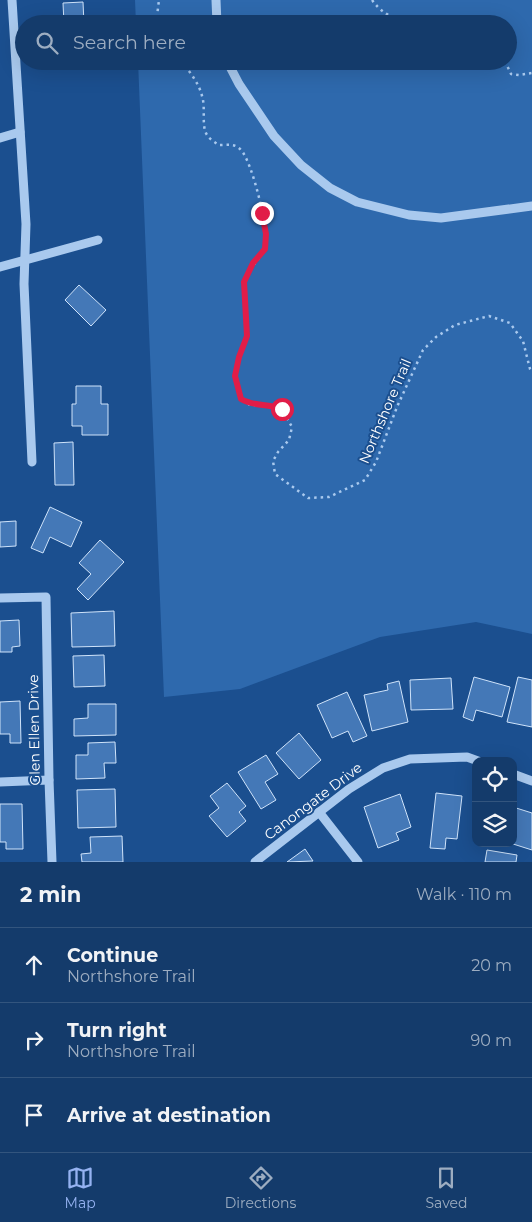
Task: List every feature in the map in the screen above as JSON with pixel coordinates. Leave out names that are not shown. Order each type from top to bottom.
[{"type":"street","points":[[12,0],[15,50]]},
{"type":"street","points":[[216,0],[217,15]]},
{"type":"street","points":[[16,70],[26,224],[26,331],[32,462]]},
{"type":"street","points":[[232,70],[274,136],[301,165],[330,188],[358,202],[409,215],[441,218],[532,206]]},
{"type":"street","points":[[0,138],[20,132]]},
{"type":"street","points":[[0,267],[98,240]]},
{"type":"street","name":"Glen Ellen Drive","points":[[0,598],[46,597],[52,862]]},
{"type":"street","name":"Canongate Drive","points":[[255,862],[349,789],[383,768],[410,759],[467,757],[472,759]]},
{"type":"street","points":[[517,775],[532,781]]},
{"type":"street","points":[[0,782],[49,780]]},
{"type":"street","points":[[319,812],[358,862]]},
{"type":"path","points":[[157,15],[159,0]]},
{"type":"path","points":[[372,0],[386,15]]},
{"type":"path","name":"Northshore Trail","points":[[188,70],[202,94],[205,108],[204,125],[207,136],[220,146],[231,144],[241,149],[258,189],[266,234],[265,249],[253,263],[244,282],[247,336],[239,357],[235,376],[241,399],[250,405],[270,405],[282,409],[292,426],[288,440],[273,461],[274,474],[308,498],[329,497],[365,480],[376,462],[423,350],[436,337],[455,325],[489,316],[510,323],[523,341],[532,372]]},
{"type":"path","points":[[509,70],[511,74],[519,76],[532,74]]},
{"type":"shaded area","points":[[135,0],[532,0],[532,634],[476,622],[380,637],[240,689],[164,697],[138,70],[517,70],[517,15],[136,15]]},
{"type":"building","points":[[83,2],[84,15],[64,15],[63,3]]},
{"type":"building","points":[[79,285],[106,310],[91,326],[65,300]]},
{"type":"building","points":[[76,386],[101,386],[101,404],[108,404],[108,435],[82,435],[82,426],[72,426],[72,404],[76,404]]},
{"type":"building","points":[[73,442],[74,485],[55,485],[54,443]]},
{"type":"building","points":[[50,507],[82,522],[71,547],[50,537],[43,553],[31,548]]},
{"type":"building","points":[[16,521],[16,546],[0,547],[0,522]]},
{"type":"building","points":[[100,540],[124,562],[88,600],[77,589],[91,574],[79,563]]},
{"type":"building","points":[[114,611],[115,646],[72,647],[71,613]]},
{"type":"building","points":[[19,620],[20,646],[12,647],[12,652],[0,652],[0,621]]},
{"type":"building","points":[[104,655],[105,686],[74,687],[73,656]]},
{"type":"building","points":[[474,677],[510,687],[502,717],[476,710],[473,721],[463,717]]},
{"type":"building","points":[[518,677],[532,680],[532,727],[507,722]]},
{"type":"building","points":[[451,678],[453,709],[411,710],[410,680]]},
{"type":"building","points":[[399,681],[408,722],[372,731],[364,695],[388,690],[387,684]]},
{"type":"building","points":[[347,692],[367,736],[353,742],[348,731],[332,738],[317,705]]},
{"type":"building","points":[[20,701],[21,743],[10,743],[10,734],[0,734],[0,702]]},
{"type":"building","points":[[88,704],[116,704],[116,735],[74,736],[74,719],[88,718]]},
{"type":"building","points":[[299,733],[321,760],[299,779],[276,753]]},
{"type":"building","points":[[115,742],[116,763],[104,763],[105,778],[76,779],[76,755],[88,755],[88,743]]},
{"type":"building","points":[[266,755],[278,774],[265,782],[276,800],[261,809],[238,772]]},
{"type":"building","points":[[227,783],[246,806],[239,812],[246,821],[227,837],[209,816],[219,808],[210,796]]},
{"type":"building","points":[[115,789],[116,827],[78,828],[77,790]]},
{"type":"building","points":[[436,793],[462,796],[457,839],[446,838],[445,849],[430,848]]},
{"type":"building","points":[[400,794],[411,827],[396,833],[399,840],[378,848],[364,807]]},
{"type":"building","points":[[0,804],[22,804],[23,849],[6,849],[6,842],[0,842]]},
{"type":"building","points":[[517,808],[532,813],[532,850],[517,845]]},
{"type":"building","points":[[122,836],[123,862],[82,862],[81,854],[91,853],[90,837]]},
{"type":"building","points":[[305,849],[313,861],[287,862]]},
{"type":"building","points":[[487,850],[517,855],[516,862],[485,862]]},
{"type":"route","points":[[262,213],[266,234],[265,249],[253,263],[244,282],[247,336],[239,357],[235,376],[241,399],[250,405],[270,405],[282,409]]}]
